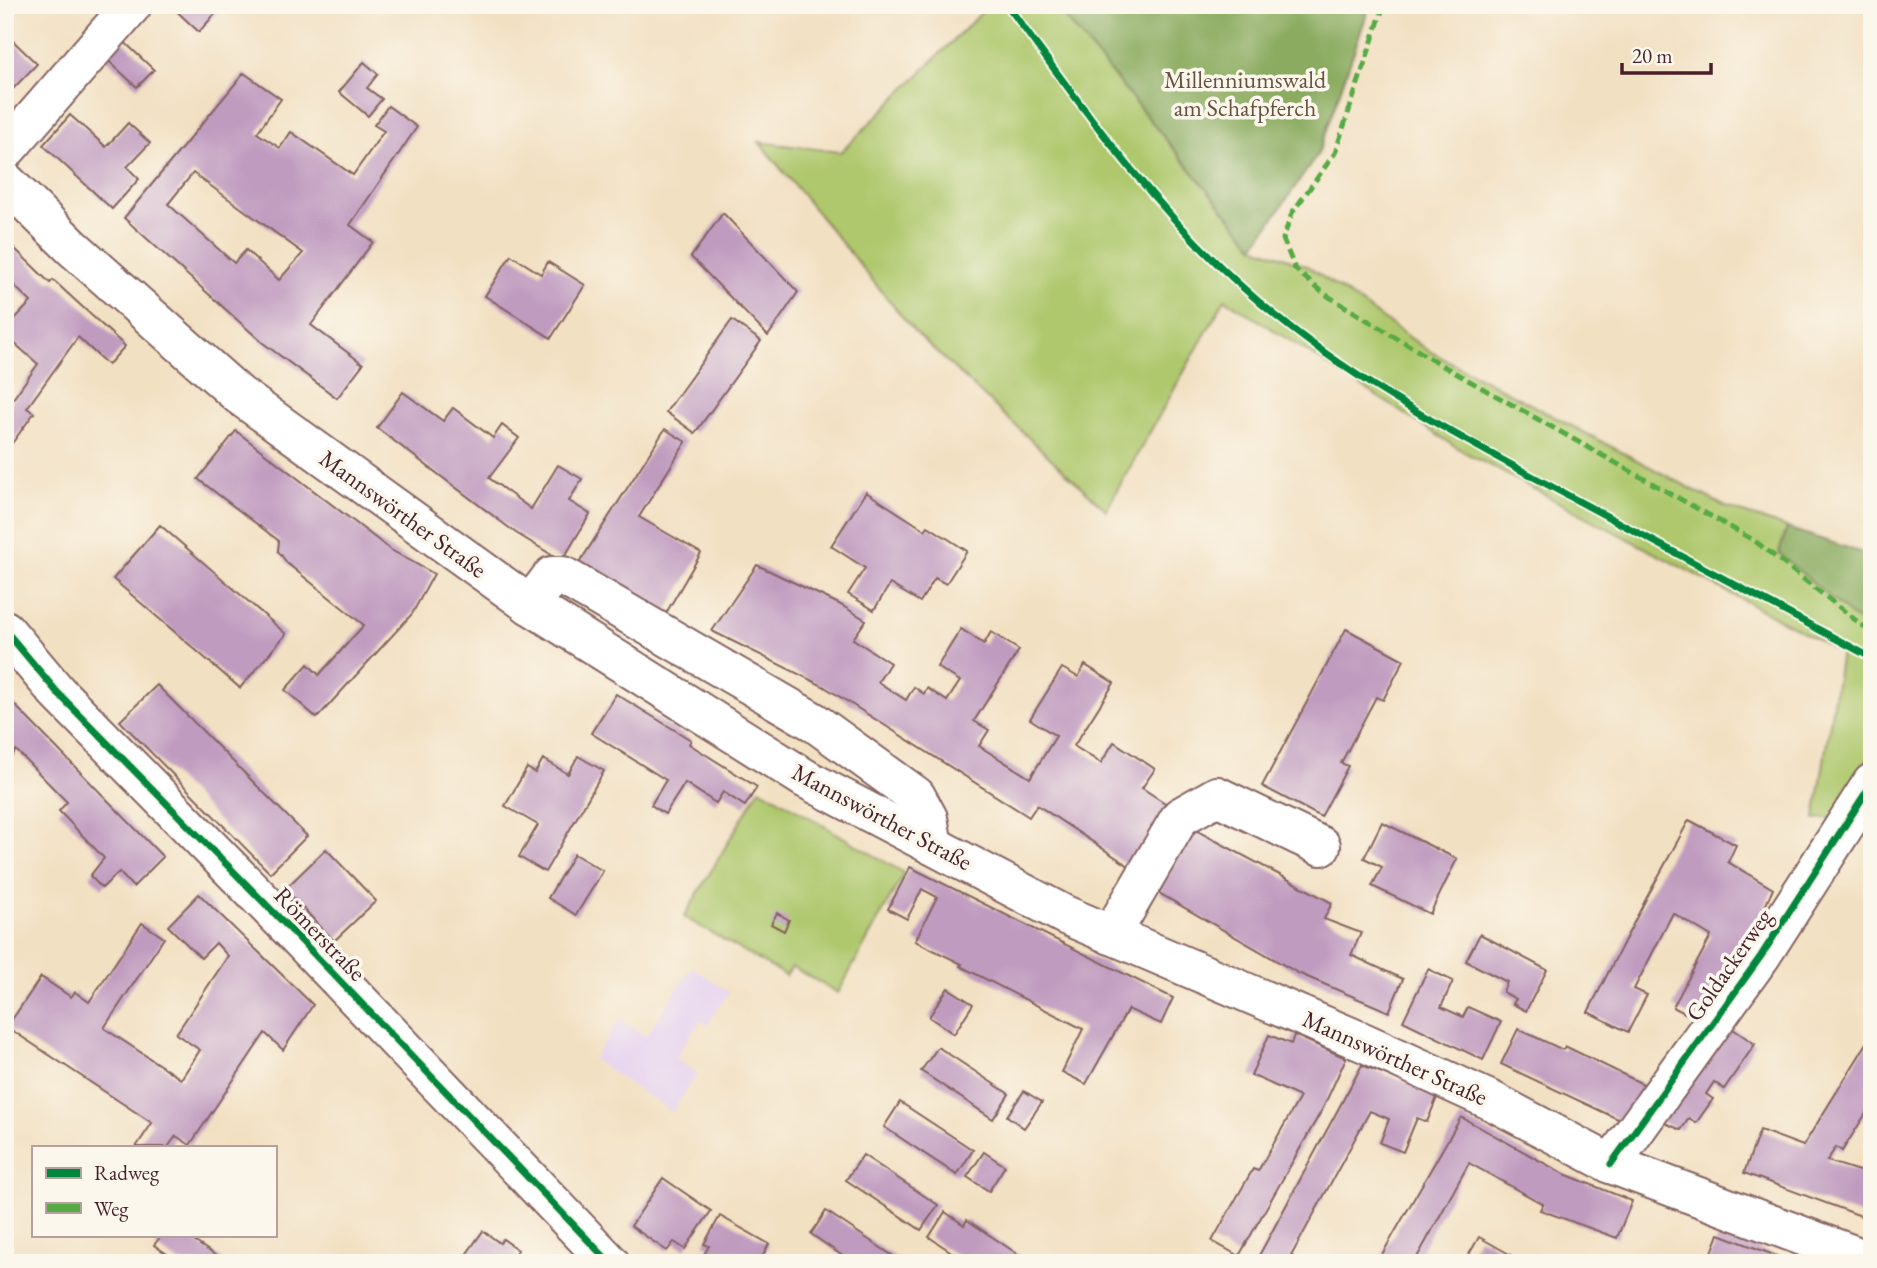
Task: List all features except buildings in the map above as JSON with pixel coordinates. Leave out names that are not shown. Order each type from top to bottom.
[{"type":"main road","points":[[5,151],[132,5]]},
{"type":"main road","name":"Mannswörther Straße","points":[[5,181],[72,247],[239,395],[530,604],[806,779],[1065,915],[1366,1043],[1492,1101],[1611,1164],[1872,1262]]},
{"type":"main road","points":[[530,604],[552,576],[563,576],[814,722],[916,796],[928,818],[933,845]]},
{"type":"main road","name":"Römerstraße","points":[[5,629],[57,692],[293,932],[610,1263]]},
{"type":"main road","points":[[674,697],[701,656]]},
{"type":"main road","name":"Goldackerweg","points":[[1611,1164],[1760,956],[1872,783]]},
{"type":"main road","points":[[1111,935],[1180,817],[1217,796],[1321,846]]},
{"type":"shaded area","points":[[692,967],[729,992],[707,1025],[700,1021],[675,1058],[698,1073],[672,1112],[593,1059],[620,1019],[646,1036]]},
{"type":"green space","points":[[981,5],[1055,5],[1254,246],[1307,266],[1429,351],[1726,507],[1787,528],[1779,553],[1872,634],[1872,764],[1841,817],[1815,819],[1841,652],[1464,452],[1225,299],[1106,510],[914,331],[759,142],[841,152],[984,10]]},
{"type":"green space","name":"Millenniumswald am Schafpferch","points":[[1055,5],[1370,5],[1318,154],[1254,246]]},
{"type":"green space","points":[[1787,528],[1872,556],[1872,634],[1779,553]]},
{"type":"green space","points":[[760,788],[904,873],[838,993],[792,967],[786,976],[684,917]]},
{"type":"marked path","points":[[1384,5],[1335,153],[1292,213],[1283,239],[1295,269],[1323,293],[1443,366],[1755,541],[1872,633]]},
{"type":"cycle path","points":[[1007,5],[1116,151],[1175,220],[1240,285],[1316,347],[1440,426],[1872,658]]},
{"type":"cycle path","points":[[5,630],[57,692],[293,932],[610,1263]]},
{"type":"cycle path","points":[[1611,1164],[1761,956],[1872,783]]}]
